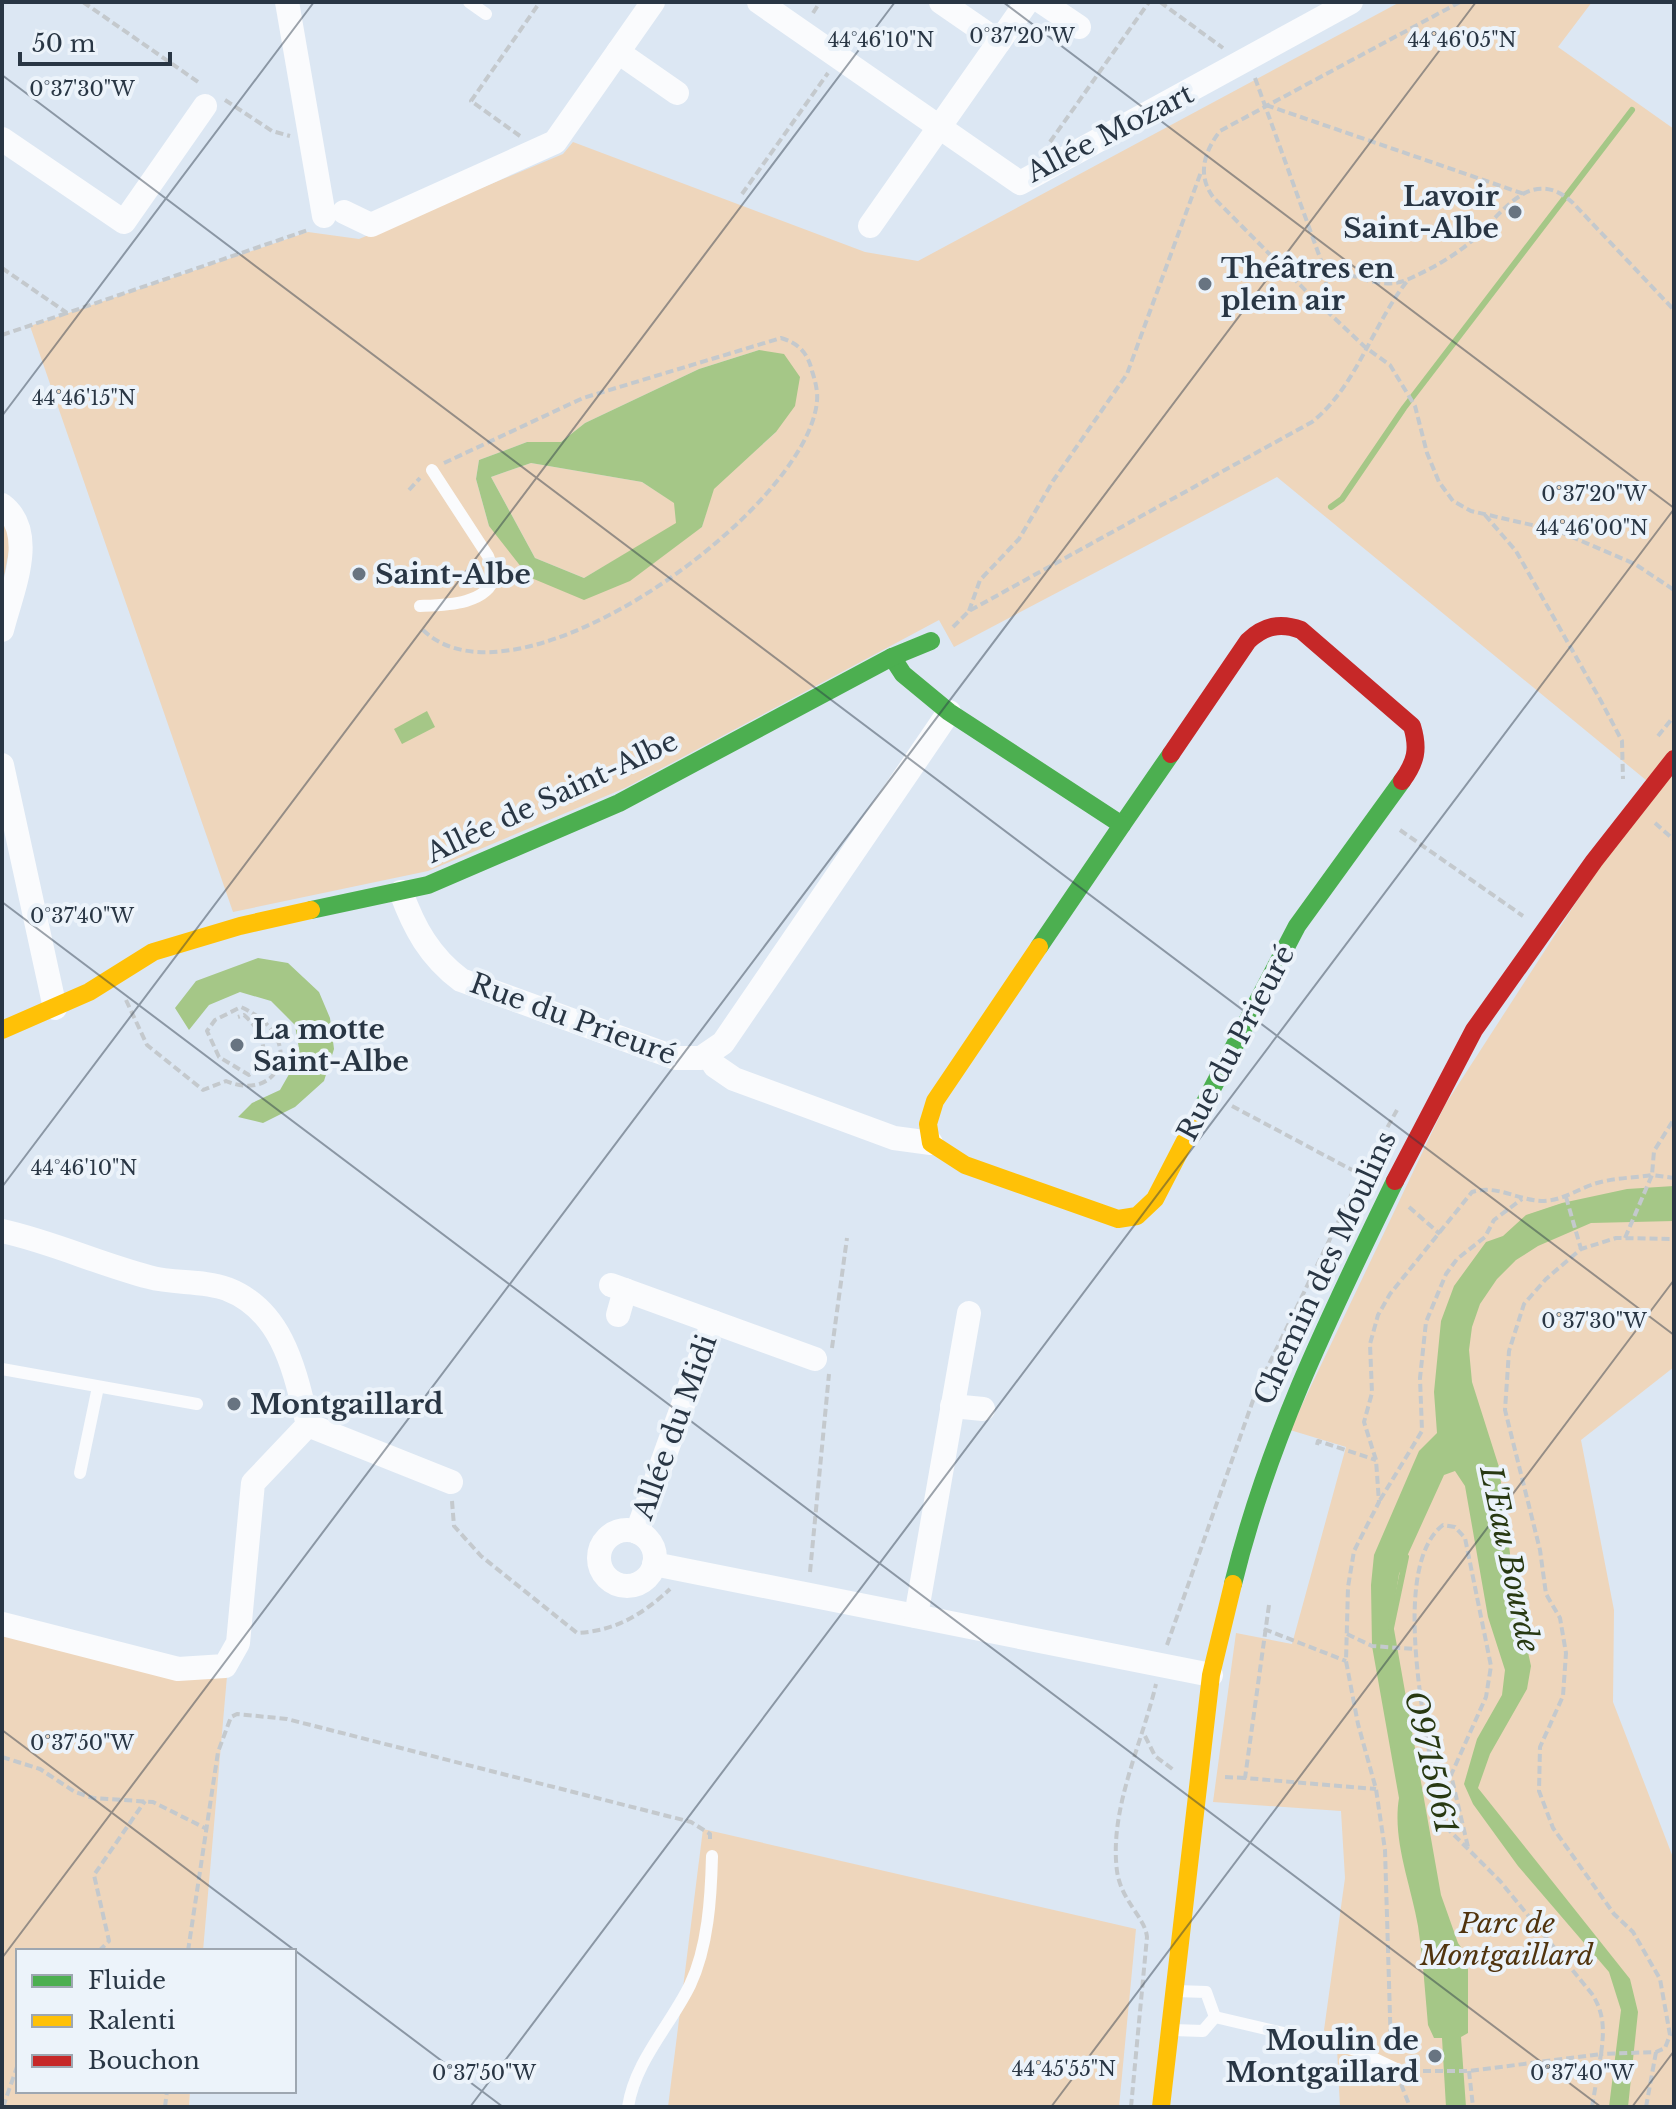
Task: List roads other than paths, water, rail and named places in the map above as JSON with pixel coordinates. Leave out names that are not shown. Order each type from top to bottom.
[{"type":"street","points":[[287,2],[311,142],[334,214],[371,225],[555,142],[653,2]]},
{"type":"street","name":"Allée Mozart","points":[[759,2],[1020,183],[1351,2]]},
{"type":"street","points":[[941,2],[999,42]]},
{"type":"street","points":[[870,226],[1027,2]]},
{"type":"street","points":[[1042,2],[1079,27]]},
{"type":"street","points":[[618,52],[677,93]]},
{"type":"street","points":[[2,139],[124,222],[209,96]]},
{"type":"street","points":[[2,505],[15,518],[21,540],[20,560],[2,630]]},
{"type":"street","name":"Rue du Prieuré","points":[[1281,624],[1301,630],[1412,726],[1418,745],[1413,766],[1297,926],[1155,1199],[1147,1210],[1129,1218],[1106,1215],[965,1165],[931,1143],[928,1124],[935,1101],[1122,825],[1248,641],[1265,628],[1281,624]]},
{"type":"street","name":"Allée de Saint-Albe","points":[[2,1030],[55,1008],[153,952],[226,930],[401,892],[483,865],[619,803],[892,657],[931,641]]},
{"type":"street","points":[[892,657],[903,674],[949,712],[1122,825]]},
{"type":"street","name":"Rue du Prieuré","points":[[401,892],[416,930],[435,957],[461,980],[676,1058],[693,1059],[708,1055],[723,1043],[949,712]]},
{"type":"street","name":"Chemin des Moulins","points":[[1161,2107],[1211,1675],[1244,1539],[1303,1371],[1423,1123],[1474,1030],[1594,861],[1674,759]]},
{"type":"street","points":[[2,765],[55,1008]]},
{"type":"street","points":[[708,1055],[715,1066],[734,1079],[894,1138],[931,1143]]},
{"type":"street","points":[[2,1231],[152,1278],[227,1289],[247,1300],[268,1316],[283,1340],[308,1425]]},
{"type":"street","name":"Allée du Midi","points":[[618,1315],[618,1288],[713,1322],[787,1361],[822,1363]]},
{"type":"street","points":[[916,1616],[969,1313]]},
{"type":"street","name":"Allée du Midi","points":[[637,1532],[713,1322]]},
{"type":"street","points":[[952,1406],[983,1409]]},
{"type":"street","points":[[308,1425],[451,1482]]},
{"type":"street","points":[[2,1624],[178,1669],[225,1666],[238,1643],[253,1483],[308,1425]]},
{"type":"street","points":[[627,1530],[637,1532],[650,1541],[654,1564],[644,1581],[625,1586],[608,1579],[601,1571],[599,1552],[609,1536],[627,1530]]},
{"type":"street","points":[[654,1564],[1211,1675]]},
{"type":"lane","points":[[469,2],[486,14]]},
{"type":"lane","points":[[420,606],[467,600],[485,593],[495,576],[488,556],[432,470]]},
{"type":"lane","points":[[2,1369],[197,1404]]},
{"type":"lane","points":[[80,1473],[98,1387]]},
{"type":"lane","points":[[628,2107],[632,2083],[691,1983],[710,1905],[712,1856]]},
{"type":"lane","points":[[1174,1991],[1206,1992],[1215,2017]]},
{"type":"lane","points":[[1169,2030],[1203,2031],[1215,2017]]},
{"type":"lane","points":[[1215,2017],[1356,2050],[1396,2069]]},
{"type":"water","points":[[759,350],[784,354],[800,377],[795,406],[776,432],[714,489],[702,527],[630,581],[584,600],[529,577],[489,526],[476,479],[479,460],[527,442],[561,442],[585,423],[699,369]],"holes":[[[531,463],[642,482],[674,503],[676,523],[584,578],[535,558],[491,477]]]},
{"type":"water","points":[[427,711],[435,727],[402,744],[394,729]]},
{"type":"water","points":[[258,958],[288,963],[319,992],[330,1018],[334,1049],[324,1081],[295,1107],[263,1123],[238,1117],[252,1103],[280,1090],[300,1055],[295,1025],[271,1001],[240,992],[209,1005],[189,1030],[175,1008],[196,981]]},
{"type":"water","name":"L'Eau Bourde","points":[[1674,1186],[1674,1221],[1591,1223],[1538,1246],[1516,1260],[1497,1279],[1480,1304],[1472,1327],[1469,1350],[1472,1382],[1499,1467],[1515,1593],[1531,1666],[1527,1689],[1490,1754],[1478,1788],[1630,1979],[1638,2012],[1628,2107],[1609,2107],[1621,2010],[1609,1972],[1518,1866],[1473,1804],[1464,1784],[1477,1739],[1502,1695],[1505,1670],[1488,1617],[1465,1486],[1455,1471],[1444,1475],[1399,1574],[1392,1618],[1441,1895],[1458,1943],[1468,1957],[1468,2033],[1461,2037],[1466,2107],[1446,2107],[1442,2038],[1434,2038],[1428,2025],[1418,1926],[1400,1846],[1399,1798],[1372,1646],[1374,1555],[1419,1451],[1437,1433],[1434,1392],[1441,1321],[1454,1286],[1486,1242],[1503,1236],[1526,1215],[1562,1203],[1627,1189]]},
{"type":"waterway","points":[[1331,507],[1342,499],[1404,408],[1632,110]]},
{"type":"waterway","name":"O9715061","points":[[1391,1628],[1406,1557]]},
{"type":"place","name":"Lavoir Saint-Albe","points":[[1515,212]]},
{"type":"place","name":"Théâtres en plein air","points":[[1205,284]]},
{"type":"place","name":"Saint-Albe","points":[[359,574]]},
{"type":"place","name":"La motte Saint-Albe","points":[[237,1045]]},
{"type":"place","name":"Montgaillard","points":[[234,1404]]},
{"type":"place","name":"Moulin de Montgaillard","points":[[1435,2056]]},
{"type":"park label","name":"Parc de Montgaillard","points":[[1507,1939]]}]
